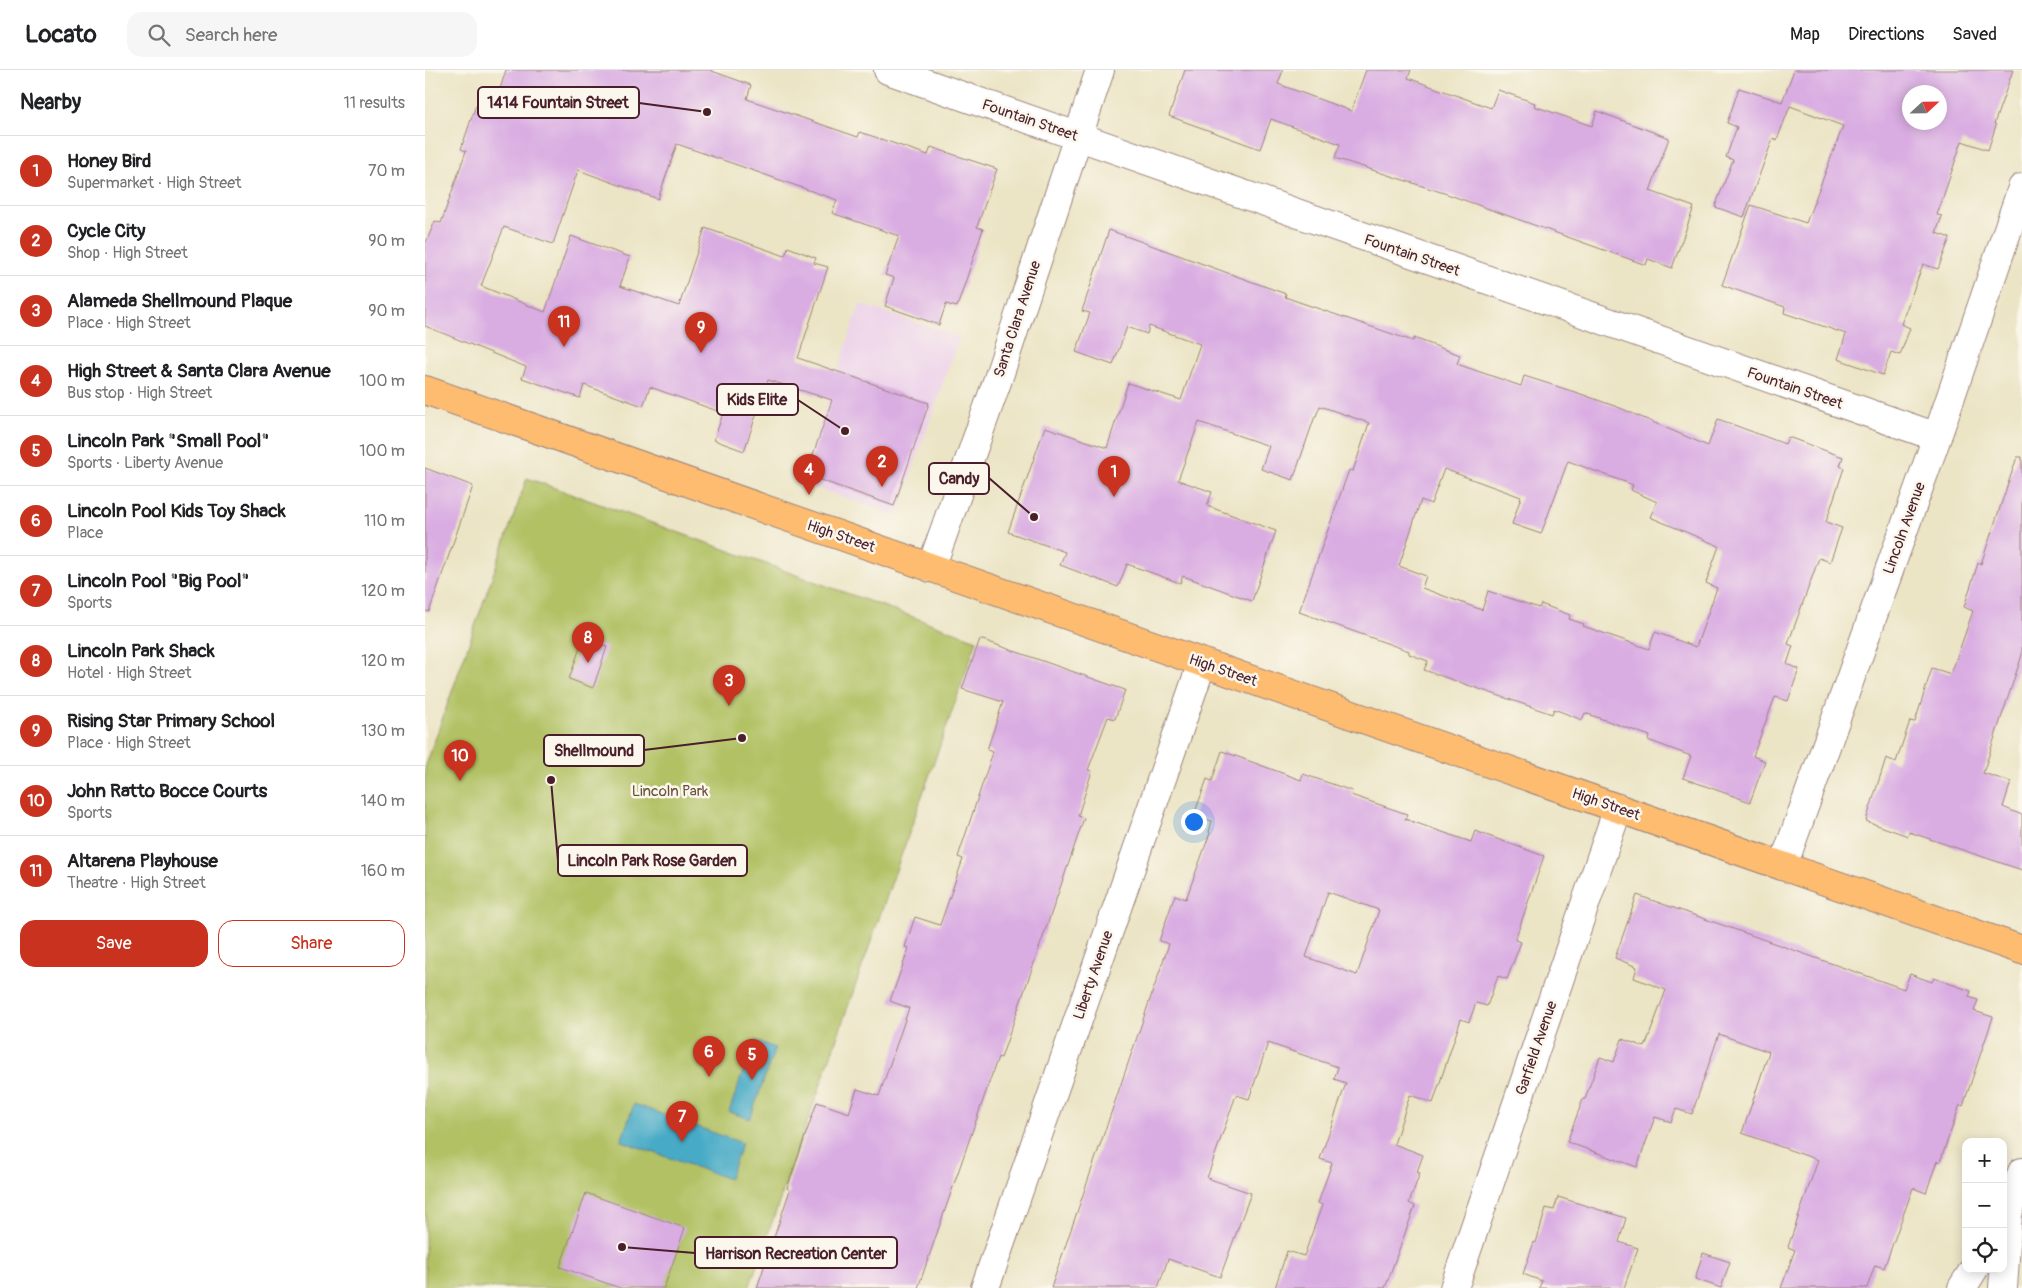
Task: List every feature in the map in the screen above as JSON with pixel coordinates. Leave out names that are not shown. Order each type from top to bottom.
[{"type":"main road","name":"High Street","points":[[425,390],[2022,950]]},
{"type":"street","name":"Fountain Street","points":[[888,70],[1937,437]]},
{"type":"street","name":"Santa Clara Avenue","points":[[931,568],[998,379],[1100,70]]},
{"type":"street","name":"Lincoln Avenue","points":[[1783,866],[1937,437],[2022,188]]},
{"type":"street","name":"Liberty Avenue","points":[[985,1288],[1202,663]]},
{"type":"street","name":"Garfield Avenue","points":[[1454,1288],[1618,808]]},
{"type":"street","points":[[2007,1215],[2022,1172]]},
{"type":"street","points":[[2003,1288],[2006,1228]]},
{"type":"street","points":[[1962,1288],[1971,1273]]},
{"type":"shaded area","points":[[860,304],[959,337],[897,515],[801,483]]},
{"type":"green space","name":"Lincoln Park","points":[[527,478],[977,640],[749,1288],[425,1288],[425,768]]},
{"type":"water","points":[[754,1040],[775,1048],[750,1119],[729,1112]]},
{"type":"water","points":[[634,1104],[742,1143],[729,1179],[621,1141]]},
{"type":"building","points":[[506,70],[709,70],[751,85],[747,99],[858,137],[860,132],[928,155],[931,147],[997,169],[977,227],[983,229],[957,307],[946,304],[939,325],[885,306],[894,278],[885,275],[899,236],[832,213],[837,200],[677,144],[658,199],[578,170],[553,244],[504,227],[481,286],[545,312],[571,236],[630,257],[620,286],[679,306],[705,228],[785,256],[788,247],[816,258],[814,263],[828,267],[798,358],[929,403],[894,506],[806,475],[832,400],[768,380],[744,451],[714,440],[723,413],[650,387],[643,406],[584,385],[580,398],[522,378],[526,367],[425,326],[425,245],[435,221],[441,223],[466,151],[461,149],[476,105],[493,111]]},
{"type":"building","points":[[1185,70],[1283,70],[1278,84],[1351,111],[1366,70],[1411,70],[1408,78],[1491,108],[1498,90],[1535,103],[1534,106],[1592,126],[1597,111],[1669,138],[1650,191],[1694,207],[1672,268],[1648,259],[1646,265],[1447,194],[1335,158],[1340,144],[1271,119],[1260,149],[1169,116]]},
{"type":"building","points":[[1794,70],[2013,70],[1994,124],[1996,125],[1988,150],[1962,141],[1937,215],[1942,216],[1936,233],[1950,238],[1938,269],[1923,264],[1901,324],[1910,328],[1900,355],[1891,352],[1883,375],[1838,359],[1846,334],[1784,313],[1785,307],[1722,285],[1751,205],[1806,223],[1843,126],[1790,106],[1777,140],[1773,138],[1744,217],[1715,207],[1733,160],[1726,157],[1737,127],[1727,123],[1739,88],[1782,102]]},
{"type":"building","points":[[1109,230],[1286,294],[1285,297],[1299,302],[1413,341],[1414,338],[1460,355],[1457,364],[1521,386],[1524,376],[1578,393],[1620,408],[1708,446],[1718,419],[1785,444],[1788,437],[1843,457],[1840,466],[1844,468],[1826,522],[1842,528],[1830,562],[1819,558],[1788,644],[1793,646],[1787,664],[1799,669],[1788,701],[1775,697],[1753,756],[1765,761],[1750,802],[1683,778],[1691,756],[1648,740],[1650,736],[1585,713],[1582,720],[1554,709],[1552,714],[1424,670],[1428,661],[1409,654],[1409,651],[1299,612],[1349,470],[1353,471],[1369,423],[1320,406],[1293,480],[1261,469],[1269,446],[1199,422],[1178,480],[1212,492],[1207,506],[1276,531],[1252,601],[1183,576],[1180,583],[1127,564],[1118,587],[1060,565],[1065,552],[1008,532],[1045,427],[1107,448],[1128,383],[1181,400],[1200,344],[1149,326],[1147,334],[1127,327],[1113,365],[1076,352],[1090,313],[1082,311]],"holes":[[[1568,461],[1633,485],[1631,490],[1657,502],[1650,517],[1719,546],[1706,583],[1717,588],[1696,647],[1655,632],[1649,649],[1583,626],[1584,624],[1569,619],[1570,615],[1541,604],[1539,608],[1488,591],[1482,610],[1422,588],[1426,576],[1399,566],[1421,500],[1431,504],[1444,469],[1521,497],[1512,524],[1541,534]]]},
{"type":"building","points":[[2017,457],[2022,457],[2022,655],[1983,773],[2011,782],[2003,807],[2022,815],[2022,870],[1909,832],[1908,836],[1866,821],[1886,758],[1896,762],[1910,721],[1915,722],[1932,668],[1951,674],[1973,611],[1964,607],[1978,563],[1981,564]]},
{"type":"building","points":[[425,468],[473,486],[429,612],[425,611]]},
{"type":"building","points":[[583,639],[607,647],[593,688],[569,679]]},
{"type":"building","points":[[980,639],[1125,690],[1115,719],[1108,717],[1088,770],[1092,771],[1078,816],[1084,818],[1068,865],[1001,1058],[998,1057],[918,1288],[757,1288],[790,1190],[787,1188],[817,1102],[849,1113],[857,1089],[879,1096],[909,1008],[890,1001],[909,948],[905,947],[915,917],[940,925],[963,859],[958,857],[993,752],[987,750],[1003,702],[962,689]]},
{"type":"building","points":[[1222,751],[1301,780],[1303,774],[1352,791],[1351,795],[1407,814],[1405,819],[1471,842],[1475,831],[1544,856],[1515,940],[1521,942],[1507,979],[1498,976],[1487,1006],[1476,1003],[1469,1022],[1461,1019],[1433,1103],[1410,1095],[1394,1144],[1423,1155],[1417,1172],[1420,1173],[1409,1203],[1415,1206],[1385,1288],[1275,1288],[1287,1251],[1304,1256],[1322,1205],[1318,1203],[1332,1163],[1320,1159],[1346,1083],[1334,1079],[1338,1067],[1268,1043],[1249,1099],[1236,1095],[1207,1178],[1251,1193],[1220,1277],[1168,1259],[1158,1288],[1051,1288],[1169,944],[1159,941],[1175,895],[1186,899],[1210,833],[1212,821],[1194,815],[1207,779],[1212,781]],"holes":[[[1328,892],[1379,910],[1357,975],[1306,957]]]},
{"type":"building","points":[[1637,895],[1904,989],[1910,974],[1932,982],[1934,978],[1971,991],[1969,997],[1978,1000],[1974,1011],[1993,1017],[1963,1106],[1960,1105],[1940,1162],[1937,1161],[1926,1193],[1913,1188],[1884,1268],[1875,1265],[1867,1288],[1781,1288],[1795,1250],[1788,1247],[1818,1160],[1742,1133],[1769,1052],[1719,1034],[1692,1114],[1676,1109],[1671,1122],[1655,1117],[1637,1167],[1567,1142],[1600,1057],[1614,1062],[1622,1039],[1645,1047],[1666,990],[1634,978],[1637,967],[1615,958]]},
{"type":"building","points":[[586,1193],[685,1228],[664,1288],[620,1288],[560,1267]]},
{"type":"building","points":[[1558,1197],[1626,1218],[1619,1242],[1638,1248],[1624,1288],[1539,1288],[1542,1281],[1523,1274],[1534,1242],[1536,1243],[1546,1208],[1554,1210]]},
{"type":"building","points":[[1703,1253],[1730,1262],[1721,1288],[1695,1279]]},
{"type":"place","name":"1414 Fountain Street","points":[[707,112]]},
{"type":"place","name":"Altarena Playhouse","points":[[564,347]]},
{"type":"place","name":"Rising Star Primary School","points":[[701,353]]},
{"type":"place","name":"Kids Elite","points":[[845,431]]},
{"type":"place","name":"Cycle City","points":[[882,487]]},
{"type":"place","name":"High Street & Santa Clara Avenue","points":[[809,495]]},
{"type":"place","name":"Honey Bird","points":[[1114,497]]},
{"type":"place","name":"Candy","points":[[1034,517]]},
{"type":"place","name":"Lincoln Park Shack","points":[[588,663]]},
{"type":"place","name":"Alameda Shellmound Plaque","points":[[729,706]]},
{"type":"place","name":"Shellmound","points":[[742,738]]},
{"type":"place","name":"Lincoln Park Rose Garden","points":[[551,780]]},
{"type":"place","name":"John Ratto Bocce Courts","points":[[460,781]]},
{"type":"place","name":"Lincoln Pool Kids Toy Shack","points":[[709,1077]]},
{"type":"place","name":"Lincoln Park \"Small Pool\"","points":[[752,1080]]},
{"type":"place","name":"Lincoln Pool \"Big Pool\"","points":[[682,1142]]},
{"type":"place","name":"Harrison Recreation Center","points":[[622,1247]]}]
